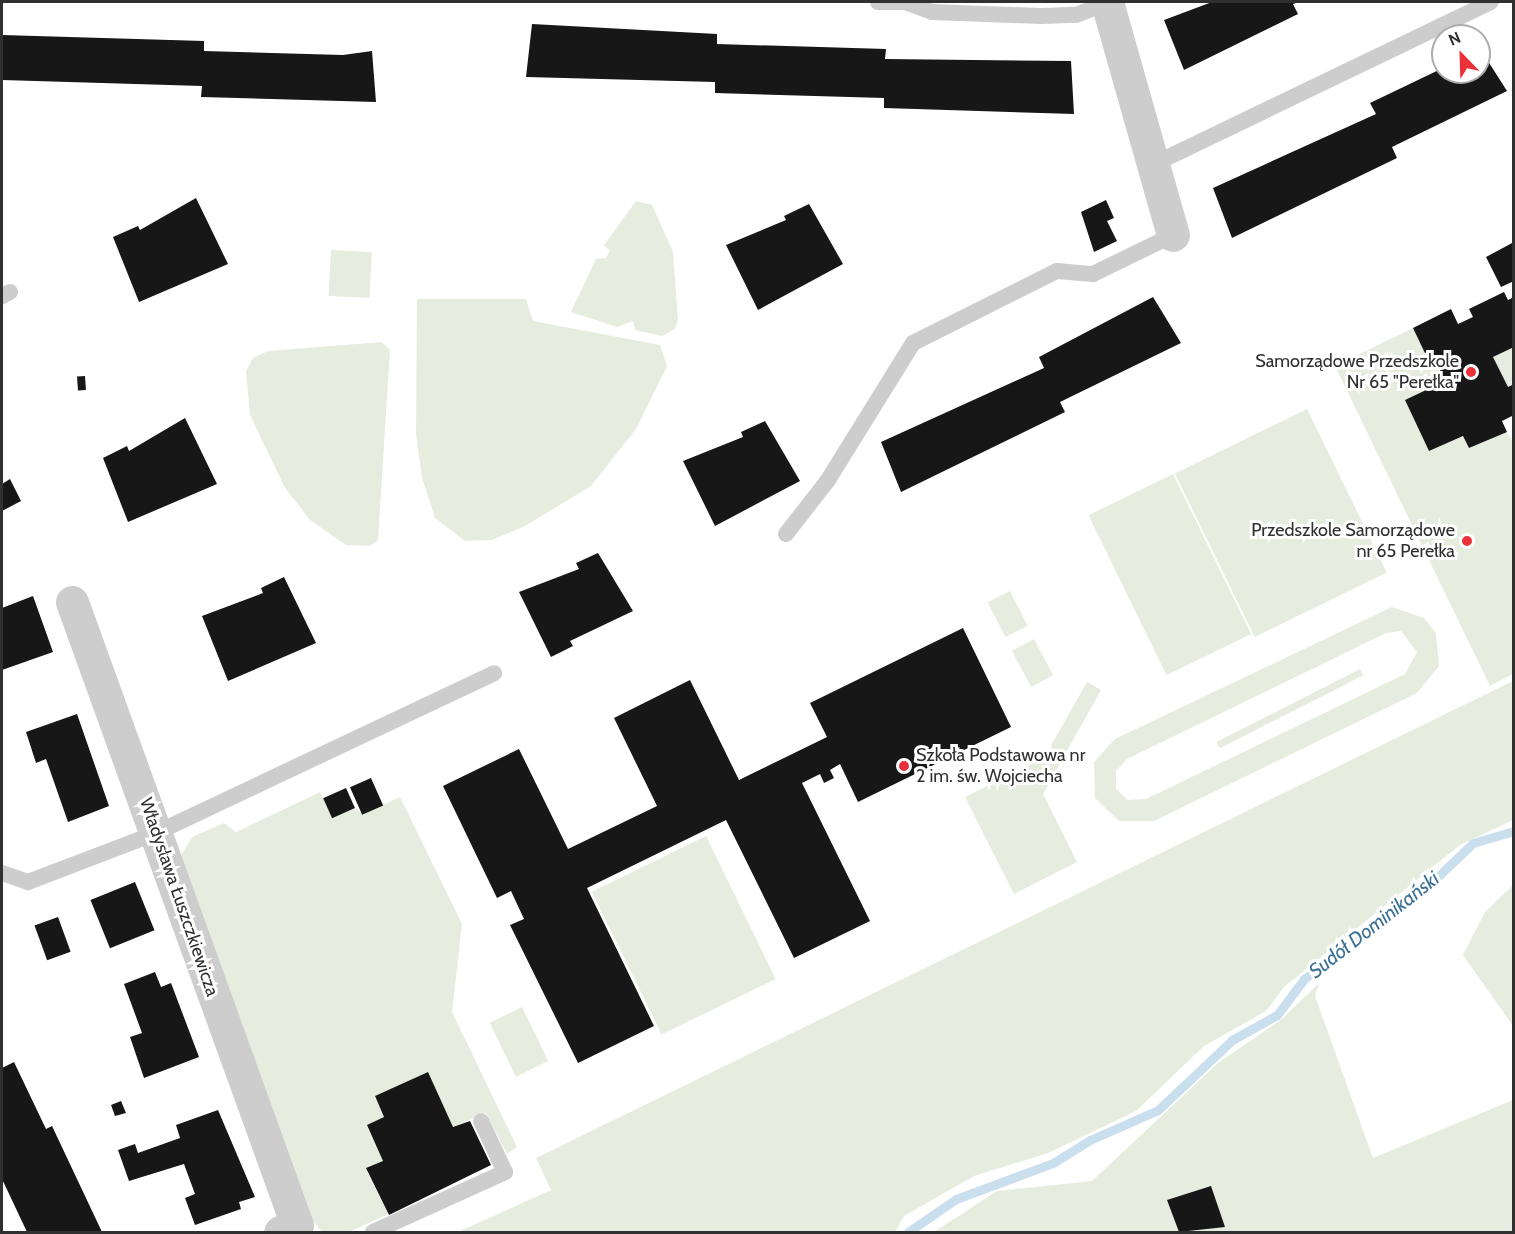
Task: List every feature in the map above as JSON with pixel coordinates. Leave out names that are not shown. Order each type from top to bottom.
[{"type":"street","points":[[1108,2],[1173,235]]},
{"type":"street","name":"Władysława Łuszczkiewicza","points":[[72,603],[156,832],[293,1230]]},
{"type":"lane","points":[[878,2],[905,2],[932,12],[1041,16],[1076,15],[1108,2]]},
{"type":"lane","points":[[1152,165],[1491,2]]},
{"type":"lane","points":[[786,534],[828,480],[913,343],[1057,271],[1093,274],[1173,235]]},
{"type":"lane","points":[[2,873],[28,882],[156,832],[494,673]]},
{"type":"lane","points":[[374,1233],[505,1172],[481,1121]]},
{"type":"green space","points":[[636,201],[652,205],[673,252],[678,320],[675,329],[662,336],[635,330],[633,321],[617,327],[571,312],[596,259],[606,258],[610,251],[604,245]]},
{"type":"green space","points":[[331,250],[372,252],[370,298],[329,296]]},
{"type":"green space","points":[[417,299],[526,299],[533,321],[660,345],[667,366],[636,429],[591,486],[525,526],[492,540],[465,541],[435,518],[422,478],[416,434]]},
{"type":"green space","name":"Przedszkole Samorządowe nr 65 Perełka","points":[[1413,328],[1445,381],[1405,400],[1429,451],[1463,436],[1469,448],[1507,432],[1514,445],[1513,674],[1490,686],[1335,366]]},
{"type":"green space","points":[[382,342],[390,350],[378,540],[370,546],[346,545],[310,520],[285,488],[250,415],[246,371],[253,358],[268,351]]},
{"type":"green space","points":[[1513,347],[1513,384],[1508,387],[1493,357]]},
{"type":"green space","points":[[1307,409],[1387,573],[1255,637],[1175,473]]},
{"type":"green space","points":[[1173,474],[1251,634],[1167,675],[1089,515]]},
{"type":"green space","points":[[1010,591],[1028,626],[1005,637],[988,602]]},
{"type":"green space","points":[[1392,607],[1424,618],[1436,633],[1439,666],[1417,693],[1154,821],[1119,821],[1095,798],[1094,762],[1115,739]],"holes":[[[1401,631],[1417,652],[1405,674],[1146,799],[1128,800],[1116,789],[1116,771],[1127,759],[1386,633]]]},
{"type":"green space","points":[[1034,639],[1053,675],[1031,687],[1012,651]]},
{"type":"green space","points":[[1360,669],[1363,675],[1220,748],[1217,742]]},
{"type":"green space","points":[[1513,681],[1513,820],[1460,845],[1284,987],[1266,1011],[1204,1046],[1136,1111],[1048,1153],[974,1176],[904,1216],[895,1232],[458,1232],[551,1190],[536,1158]]},
{"type":"green space","points":[[1087,682],[1101,690],[1043,794],[1077,862],[1014,894],[965,797],[1044,758]]},
{"type":"green space","points":[[320,792],[333,818],[355,808],[363,814],[400,797],[462,924],[452,1012],[517,1147],[507,1154],[486,1113],[453,1127],[427,1072],[375,1097],[384,1117],[367,1126],[383,1161],[366,1169],[388,1214],[349,1232],[322,1232],[314,1222],[181,856],[192,837],[224,823],[236,832]]},
{"type":"green space","points":[[706,836],[776,979],[662,1035],[592,892]]},
{"type":"green space","points":[[1513,885],[1513,1026],[1463,955],[1485,912]]},
{"type":"green space","points":[[1319,983],[1315,996],[1373,1158],[1513,1100],[1513,1232],[934,1232],[997,1191],[1092,1181],[1218,1063],[1282,1019]]},
{"type":"green space","points":[[522,1007],[548,1061],[516,1077],[490,1023]]},
{"type":"building","points":[[1212,2],[1299,2],[1293,4],[1298,14],[1184,70],[1164,20]]},
{"type":"building","points":[[532,24],[717,34],[717,44],[886,49],[885,59],[1071,61],[1074,114],[884,108],[884,98],[715,93],[715,82],[526,77]]},
{"type":"building","points":[[2,35],[204,41],[204,51],[343,55],[372,51],[376,102],[201,97],[202,86],[2,80]]},
{"type":"building","points":[[1491,66],[1507,91],[1392,147],[1397,158],[1232,238],[1213,188],[1376,114],[1370,103],[1431,74],[1431,84],[1491,84]]},
{"type":"building","points":[[196,198],[228,264],[139,302],[113,237],[138,226],[140,230]]},
{"type":"building","points":[[1106,200],[1114,218],[1107,221],[1117,241],[1094,252],[1081,212]]},
{"type":"building","points":[[809,204],[843,264],[758,310],[726,245],[786,220],[784,216]]},
{"type":"building","points":[[1514,242],[1514,281],[1501,287],[1486,257]]},
{"type":"building","name":"Samorządowe Przedszkole Nr 65 \"Perełka\"","points":[[1504,292],[1508,300],[1514,297],[1514,347],[1493,357],[1508,387],[1514,384],[1514,415],[1502,421],[1507,432],[1469,448],[1463,436],[1429,451],[1405,400],[1445,381],[1439,368],[1433,370],[1413,328],[1451,309],[1458,324],[1473,317],[1469,309]]},
{"type":"building","points":[[1153,297],[1181,343],[1060,402],[1065,412],[901,492],[881,442],[1044,368],[1039,357]]},
{"type":"building","points":[[85,376],[86,390],[78,391],[77,377]]},
{"type":"building","points":[[185,418],[217,484],[128,522],[103,458],[127,446],[129,451]]},
{"type":"building","points":[[765,421],[800,481],[715,526],[683,461],[743,437],[741,432]]},
{"type":"building","points":[[10,479],[21,501],[2,511],[2,484]]},
{"type":"building","points":[[598,553],[633,611],[570,641],[573,646],[551,657],[519,592],[579,569],[576,563]]},
{"type":"building","points":[[284,577],[316,643],[228,681],[202,616],[263,593],[261,588]]},
{"type":"building","points":[[33,596],[53,652],[2,670],[2,608]]},
{"type":"building","points":[[963,628],[1011,727],[858,802],[840,764],[830,770],[834,778],[824,783],[820,774],[802,783],[870,921],[794,958],[726,820],[587,888],[654,1026],[578,1063],[510,925],[524,919],[511,891],[497,898],[443,786],[519,749],[568,849],[657,806],[614,718],[690,680],[739,780],[827,737],[810,703]]},
{"type":"building","points":[[77,714],[109,806],[68,822],[46,759],[36,763],[26,732]]},
{"type":"building","points":[[371,778],[383,805],[362,815],[350,787]]},
{"type":"building","points":[[346,788],[355,808],[332,818],[323,798]]},
{"type":"building","points":[[135,882],[154,930],[110,948],[90,900]]},
{"type":"building","points":[[58,917],[71,952],[47,960],[35,926]]},
{"type":"building","points":[[155,972],[161,987],[171,983],[199,1057],[144,1078],[130,1037],[142,1033],[124,984]]},
{"type":"building","points":[[14,1062],[46,1129],[52,1126],[102,1232],[27,1232],[2,1179],[2,1068]]},
{"type":"building","points":[[428,1072],[453,1127],[470,1121],[491,1165],[389,1215],[366,1168],[383,1161],[367,1125],[384,1117],[375,1096]]},
{"type":"building","points":[[121,1101],[126,1113],[115,1116],[111,1105]]},
{"type":"building","points":[[218,1110],[255,1197],[239,1202],[241,1209],[195,1225],[185,1198],[195,1194],[184,1164],[129,1181],[118,1150],[135,1144],[138,1153],[180,1138],[176,1125]]},
{"type":"building","points":[[1211,1186],[1225,1227],[1179,1232],[1167,1200]]},
{"type":"waterway","name":"Sudół Dominikański","points":[[908,1232],[956,1199],[1053,1163],[1090,1140],[1158,1110],[1232,1040],[1277,1015],[1304,979],[1431,883],[1473,843],[1514,831]]},
{"type":"place","name":"Samorządowe Przedszkole Nr 65 \"Perełka\"","points":[[1471,372]]},
{"type":"place","name":"Przedszkole Samorządowe nr 65 Perełka","points":[[1467,541]]},
{"type":"place","name":"Szkoła Podstawowa nr 2 im. św. Wojciecha","points":[[904,766]]}]
